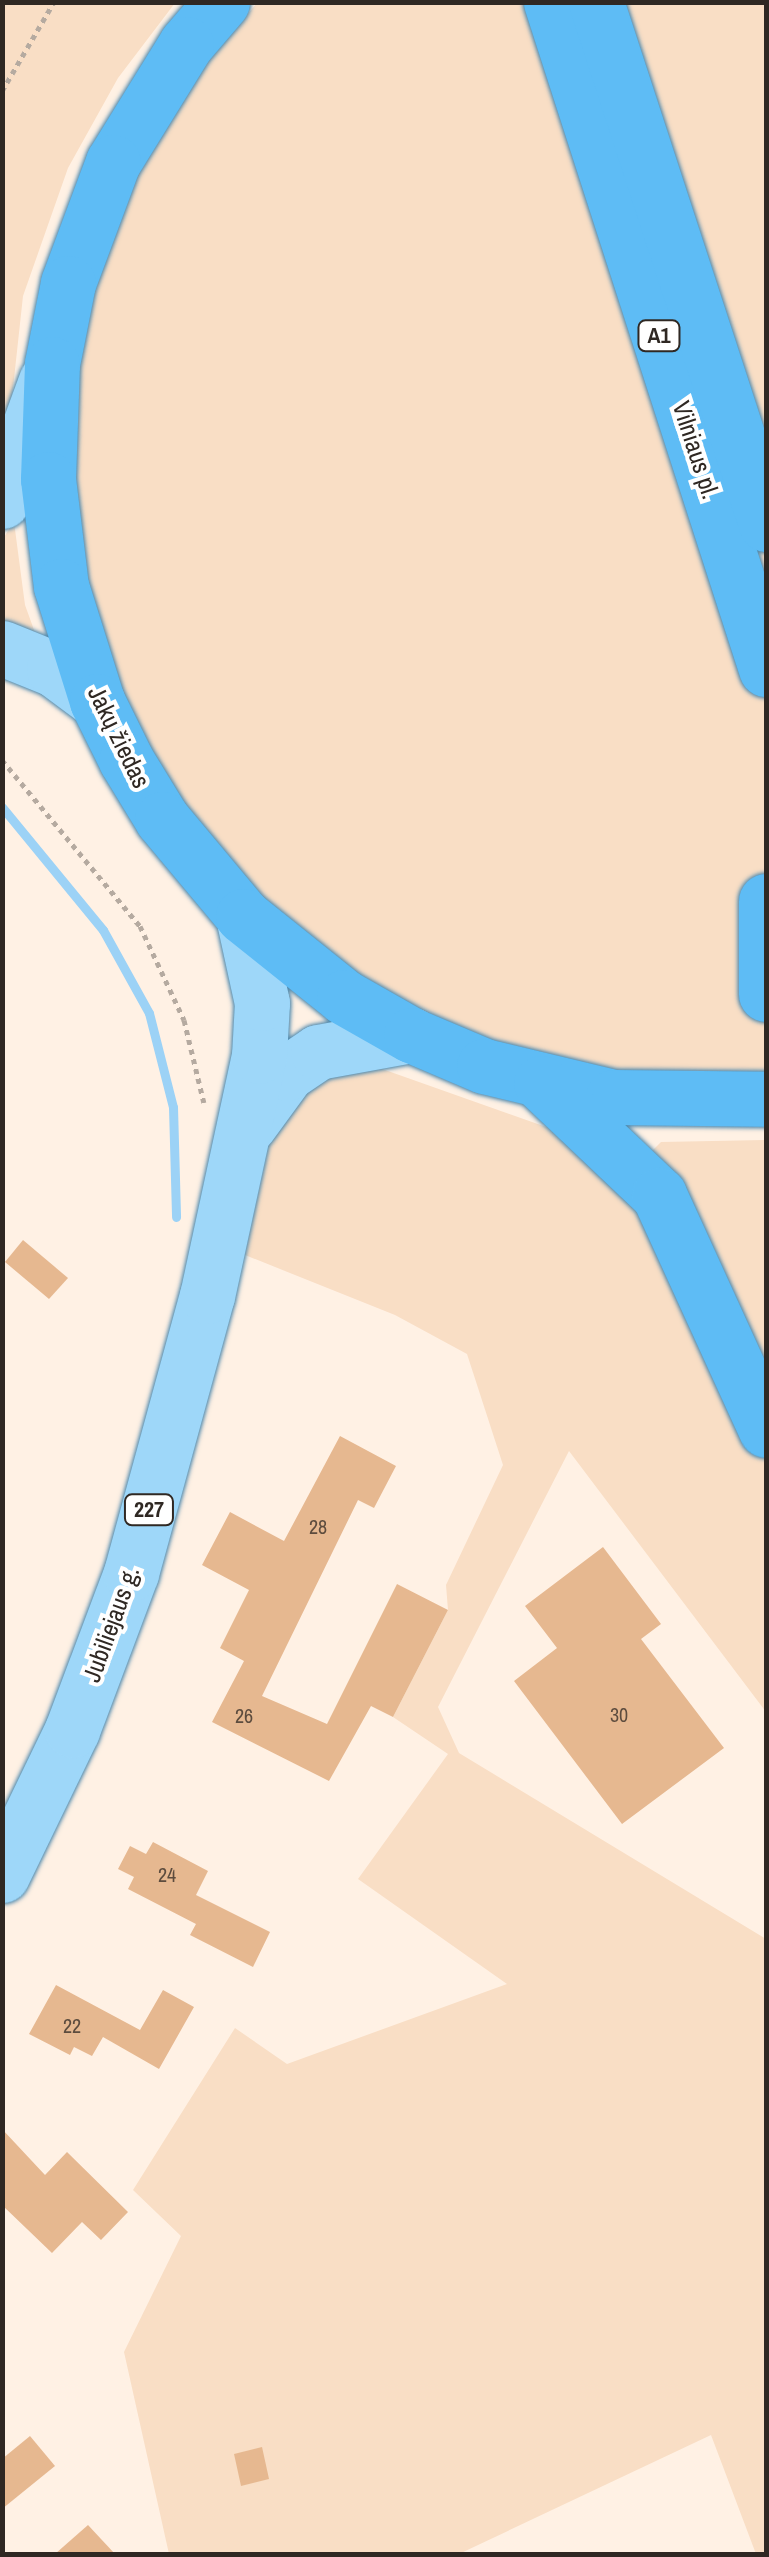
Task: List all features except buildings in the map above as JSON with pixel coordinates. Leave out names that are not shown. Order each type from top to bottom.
[{"type":"highway","name":"Jakų žiedas","points":[[222,2],[113,162],[68,283],[52,364],[53,539],[97,701],[162,819],[243,916],[331,988],[411,1035],[541,1083],[672,1102],[766,1098]]},
{"type":"highway","name":"Vilniaus pl.","points":[[551,2],[766,669]]},
{"type":"highway","name":"Vilniaus pl.","points":[[596,2],[766,524]]},
{"type":"highway","points":[[766,901],[766,994]]},
{"type":"highway","points":[[541,1083],[659,1195],[766,1430]]},
{"type":"main road","points":[[2,501],[52,364]]},
{"type":"main road","points":[[2,648],[54,669],[97,701]]},
{"type":"main road","name":"227","points":[[226,1119],[262,1002],[243,916]]},
{"type":"main road","name":"227","points":[[226,1119],[318,1052],[411,1035]]},
{"type":"main road","name":"Jubiliejaus g.","points":[[2,1876],[72,1730],[131,1572],[226,1119]]},
{"type":"path","points":[[2,92],[54,2]]},
{"type":"path","points":[[2,760],[140,926],[226,1119]]},
{"type":"shaded area","points":[[3,3],[175,3],[118,78],[68,168],[23,296],[3,480]]},
{"type":"shaded area","points":[[257,3],[766,3],[766,1072],[704,1079],[584,1069],[503,1048],[370,985],[239,881],[137,739],[88,627],[70,402],[96,254],[154,124]]},
{"type":"shaded area","points":[[14,522],[25,605],[38,641],[3,632],[2,540]]},
{"type":"shaded area","points":[[371,1065],[549,1128],[635,1184],[766,1461],[766,1712],[569,1451],[438,1707],[459,1753],[766,1939],[766,2554],[756,2554],[711,2435],[459,2554],[169,2554],[124,2352],[181,2236],[133,2190],[235,2028],[287,2064],[507,1984],[358,1879],[448,1754],[393,1717],[448,1610],[446,1585],[503,1465],[467,1354],[395,1315],[245,1255],[275,1118],[292,1089]]},
{"type":"shaded area","points":[[766,1140],[766,1382],[650,1153],[661,1142]]},
{"type":"waterway","points":[[2,807],[103,930],[149,1013],[173,1107],[176,1217]]}]
